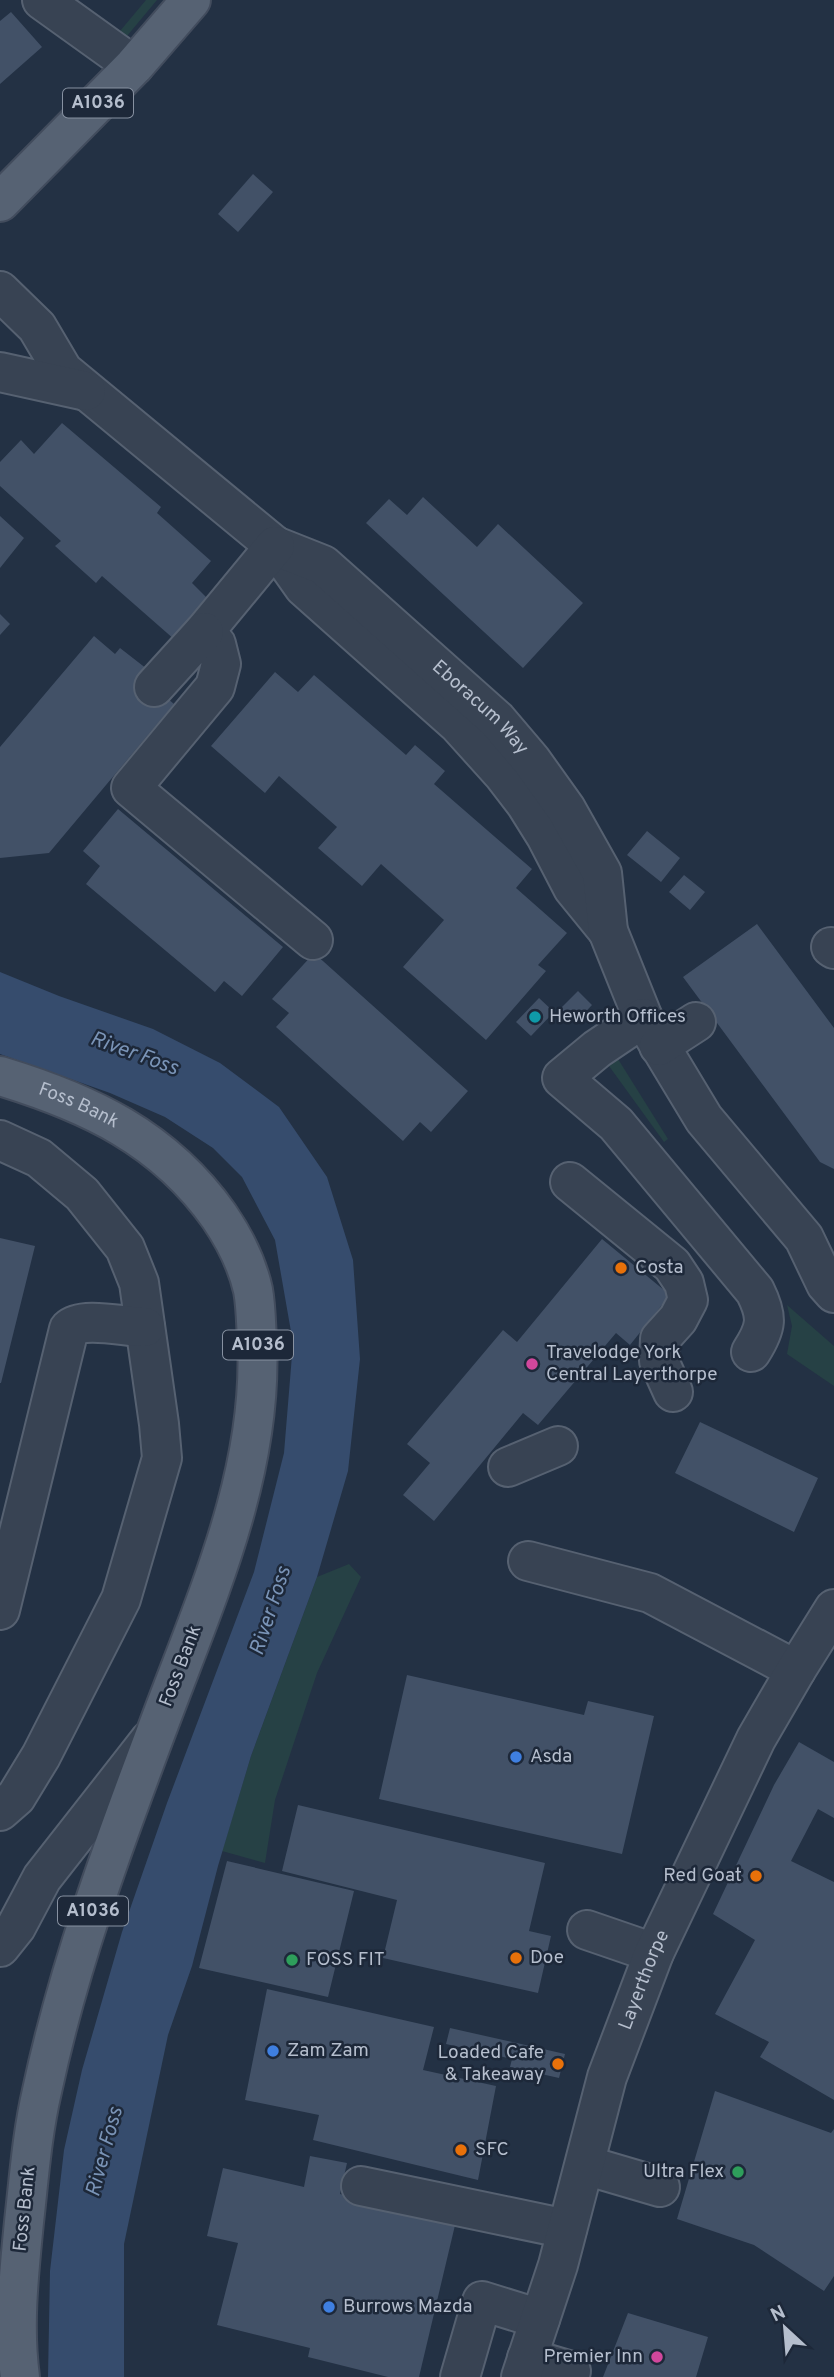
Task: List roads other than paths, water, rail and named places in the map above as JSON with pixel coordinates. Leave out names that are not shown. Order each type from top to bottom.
[{"type":"main road","name":"A1036","points":[[0,202],[134,66],[191,0]]},
{"type":"main road","name":"Foss Bank","points":[[0,1076],[69,1100],[124,1126],[164,1154],[187,1175],[231,1234],[245,1264],[253,1289],[258,1365],[254,1417],[246,1466],[208,1595],[102,1883],[60,2014],[9,2271],[12,2361]]},
{"type":"street","points":[[42,0],[134,66]]},
{"type":"street","name":"Eboracum Way","points":[[0,291],[37,327],[74,381]]},
{"type":"street","name":"Eboracum Way","points":[[0,342],[74,381],[275,546],[304,587],[458,724],[503,774],[547,836],[573,888],[608,930],[651,1032],[704,1119],[819,1242],[826,1284],[834,1293]]},
{"type":"street","points":[[0,372],[74,381]]},
{"type":"street","points":[[155,687],[275,546]]},
{"type":"street","points":[[204,632],[216,644],[221,664],[215,687],[131,788],[313,940]]},
{"type":"street","points":[[696,1022],[651,1032],[597,1049],[562,1078],[616,1124],[755,1291],[764,1308],[764,1326],[751,1352]]},
{"type":"street","points":[[0,1140],[39,1158],[82,1194],[124,1248],[139,1283],[162,1458],[121,1599],[41,1756],[16,1797],[0,1811]]},
{"type":"street","points":[[570,1182],[672,1265],[684,1283],[688,1300],[678,1319],[660,1339],[659,1361],[673,1392]]},
{"type":"street","points":[[0,1610],[69,1329],[74,1324],[83,1322],[145,1327]]},
{"type":"street","points":[[508,1467],[558,1446]]},
{"type":"street","points":[[528,1562],[650,1593],[796,1670]]},
{"type":"street","name":"Layerthorpe","points":[[524,2367],[567,2229],[607,2077],[654,1952],[756,1739],[834,1609]]},
{"type":"street","points":[[0,1947],[16,1927],[42,1878],[155,1733]]},
{"type":"street","points":[[0,1907],[42,1878]]},
{"type":"street","points":[[587,1930],[654,1952]]},
{"type":"street","points":[[585,2165],[660,2187]]},
{"type":"street","points":[[361,2186],[567,2229]]},
{"type":"street","points":[[460,2377],[482,2301],[540,2319]]},
{"type":"street","points":[[524,2367],[571,2371]]},
{"type":"water","name":"River Foss","points":[[0,972],[153,1029],[220,1063],[279,1107],[327,1177],[353,1260],[360,1359],[348,1471],[317,1577],[251,1756],[192,1966],[168,2035],[124,2244],[124,2377],[48,2377],[50,2271],[64,2150],[82,2070],[122,1932],[167,1803],[254,1572],[284,1453],[293,1343],[275,1240],[242,1177],[213,1148],[165,1117],[110,1093],[0,1054]]},
{"type":"place","name":"Heworth Offices","points":[[535,1017]]},
{"type":"place","name":"Costa","points":[[621,1268]]},
{"type":"place","name":"Travelodge York Central Layerthorpe","points":[[532,1364]]},
{"type":"place","name":"Asda","points":[[516,1757]]},
{"type":"place","name":"Red Goat","points":[[756,1876]]},
{"type":"place","name":"Doe","points":[[516,1958]]},
{"type":"place","name":"FOSS FIT","points":[[292,1960]]},
{"type":"place","name":"Zam Zam","points":[[273,2051]]},
{"type":"place","name":"Loaded Cafe & Takeaway","points":[[558,2064]]},
{"type":"place","name":"SFC","points":[[461,2150]]},
{"type":"place","name":"Ultra Flex","points":[[738,2172]]},
{"type":"place","name":"Burrows Mazda","points":[[329,2307]]},
{"type":"place","name":"Premier Inn","points":[[657,2357]]}]
